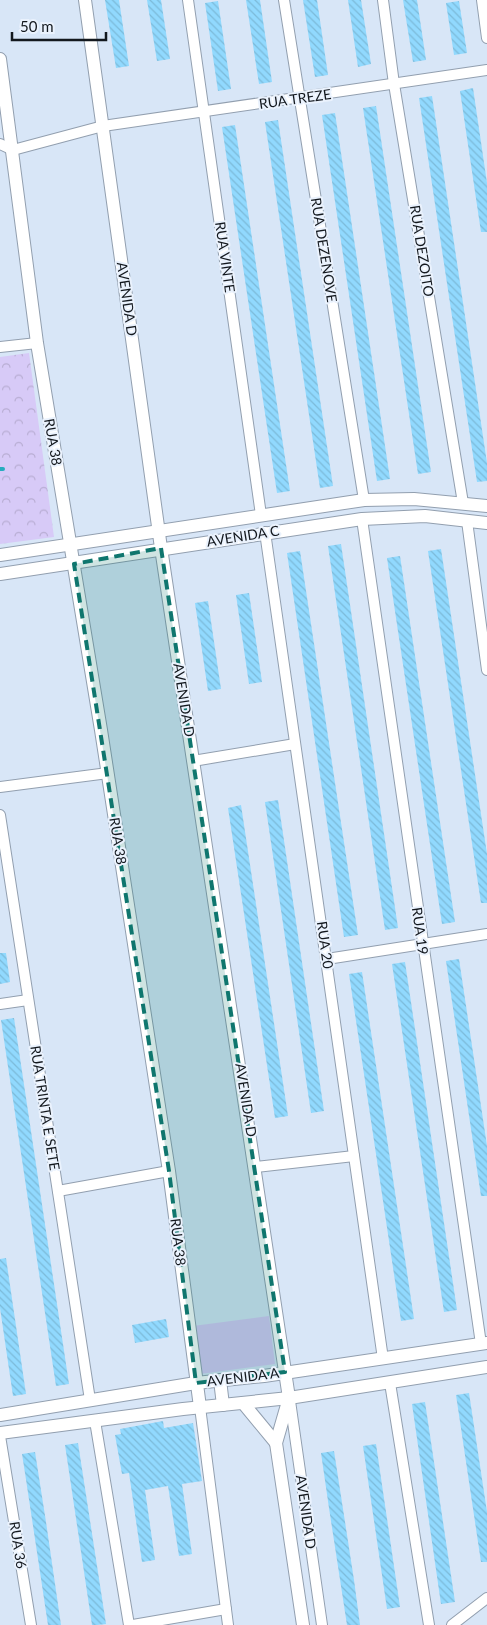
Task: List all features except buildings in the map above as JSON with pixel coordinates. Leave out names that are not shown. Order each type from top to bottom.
[{"type":"street","name":"AVENIDA D","points":[[86,0],[161,548],[256,1167],[322,1625]]},
{"type":"street","name":"RUA VINTE","points":[[188,0],[261,515]]},
{"type":"street","name":"RUA DEZENOVE","points":[[284,0],[364,500]]},
{"type":"street","name":"RUA DEZOITO","points":[[383,0],[394,84],[463,503]]},
{"type":"street","points":[[482,0],[487,38]]},
{"type":"street","name":"RUA 38","points":[[0,59],[37,342],[108,773],[169,1171],[228,1625]]},
{"type":"street","name":"RUA TREZE","points":[[13,150],[103,126],[299,99],[487,70]]},
{"type":"street","points":[[0,144],[13,150]]},
{"type":"street","points":[[0,348],[37,342]]},
{"type":"street","name":"AVENIDA C","points":[[0,555],[364,500],[414,499],[487,506]]},
{"type":"street","name":"AVENIDA C","points":[[0,574],[74,564],[264,532],[362,519],[424,516],[487,523]]},
{"type":"street","name":"RUA 19","points":[[362,519],[422,946],[484,1343]]},
{"type":"street","points":[[467,521],[487,670]]},
{"type":"street","name":"RUA 20","points":[[264,532],[328,959],[354,1156],[384,1359]]},
{"type":"street","points":[[193,761],[295,744]]},
{"type":"street","points":[[0,787],[108,773]]},
{"type":"street","name":"RUA TRINTA E SETE","points":[[0,815],[90,1400]]},
{"type":"street","points":[[328,959],[422,946],[487,934]]},
{"type":"street","points":[[0,1004],[28,1000]]},
{"type":"street","points":[[256,1167],[354,1156]]},
{"type":"street","points":[[58,1191],[169,1171]]},
{"type":"street","name":"AVENIDA A","points":[[0,1415],[196,1383],[384,1359],[484,1343]]},
{"type":"street","name":"AVENIDA A","points":[[0,1435],[223,1404],[289,1398],[487,1368]]},
{"type":"street","points":[[220,1380],[223,1404]]},
{"type":"street","points":[[390,1383],[429,1625]]},
{"type":"street","name":"AVENIDA D","points":[[289,1398],[276,1443],[303,1625]]},
{"type":"street","points":[[243,1403],[276,1443]]},
{"type":"street","points":[[95,1421],[131,1625],[226,1609]]},
{"type":"street","name":"RUA 36","points":[[0,1435],[31,1625]]},
{"type":"street","points":[[452,1625],[487,1598]]},
{"type":"highlighted area","points":[[161,548],[285,1372],[196,1383],[169,1171],[74,564]]},
{"type":"green space","points":[[29,353],[54,537],[0,544],[0,357]]},
{"type":"green space","points":[[269,1316],[275,1364],[200,1374],[193,1326]]}]
